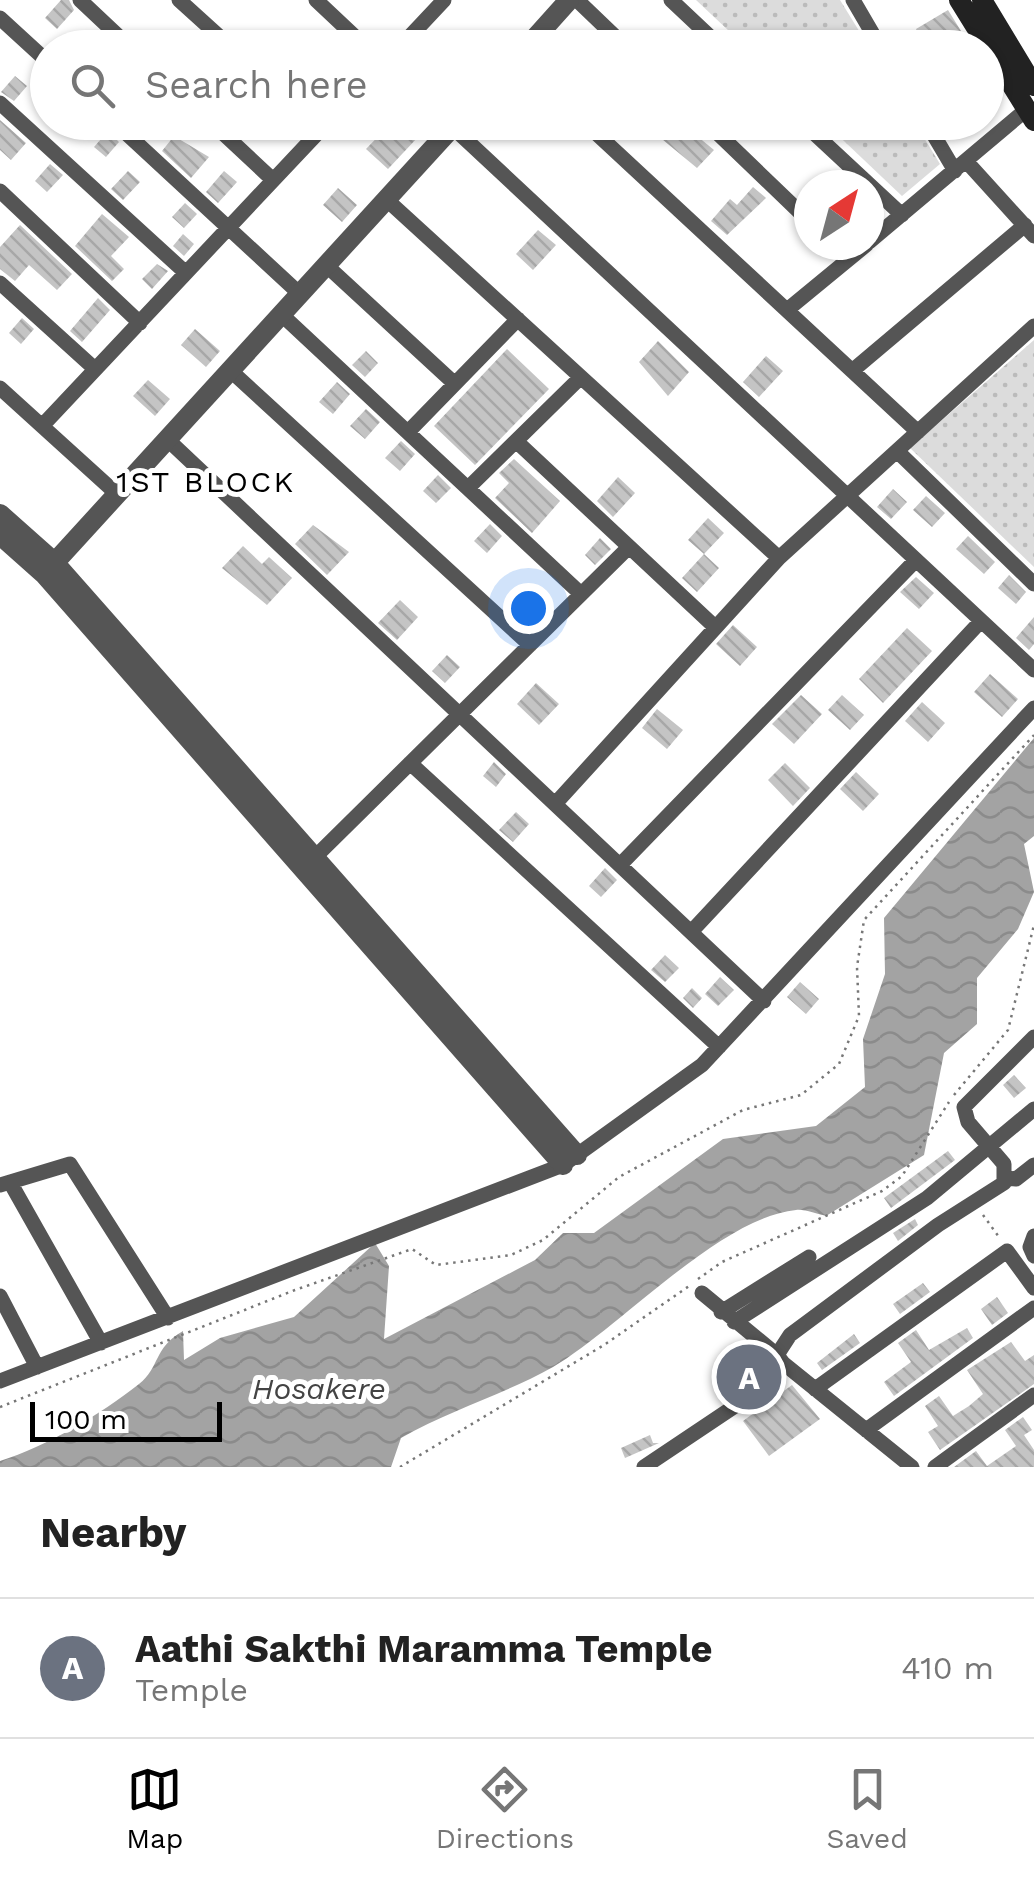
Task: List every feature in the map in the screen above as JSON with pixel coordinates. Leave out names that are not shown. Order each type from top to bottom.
[{"type":"main road","points":[[959,0],[978,30]]},
{"type":"main road","points":[[982,0],[1028,59],[1034,86]]},
{"type":"main road","points":[[1004,73],[1030,115]]},
{"type":"street","points":[[80,0],[112,30]]},
{"type":"street","points":[[180,0],[212,30]]},
{"type":"street","points":[[316,0],[348,30]]},
{"type":"street","points":[[542,30],[569,0]]},
{"type":"street","points":[[577,0],[608,30]]},
{"type":"street","points":[[670,0],[702,30]]},
{"type":"street","points":[[853,0],[870,30]]},
{"type":"street","points":[[415,30],[441,1]]},
{"type":"street","points":[[0,18],[30,46]]},
{"type":"street","points":[[0,102],[30,130]]},
{"type":"street","points":[[1004,134],[1030,115]]},
{"type":"street","points":[[41,140],[186,274]]},
{"type":"street","points":[[133,140],[300,295]]},
{"type":"street","points":[[231,140],[274,180]]},
{"type":"street","points":[[42,426],[309,140]]},
{"type":"street","points":[[49,568],[438,140]]},
{"type":"street","points":[[469,140],[1034,670]]},
{"type":"street","points":[[603,140],[918,432]]},
{"type":"street","points":[[725,140],[794,206]]},
{"type":"street","points":[[821,140],[902,215]]},
{"type":"street","points":[[852,371],[1029,230],[960,166],[940,140]]},
{"type":"street","points":[[884,230],[996,140]]},
{"type":"street","points":[[0,190],[140,322]]},
{"type":"street","points":[[387,200],[780,558]]},
{"type":"street","points":[[787,310],[848,260]]},
{"type":"street","points":[[327,266],[455,384]]},
{"type":"street","points":[[0,283],[95,370]]},
{"type":"street","points":[[282,315],[581,594]]},
{"type":"street","points":[[408,432],[518,319]]},
{"type":"street","points":[[555,804],[780,558],[1034,326]]},
{"type":"street","points":[[231,371],[530,645]]},
{"type":"street","points":[[468,488],[581,377]]},
{"type":"street","points":[[0,388],[118,495]]},
{"type":"street","points":[[168,440],[764,1001]]},
{"type":"street","points":[[516,441],[715,627]]},
{"type":"street","points":[[897,451],[1034,584]]},
{"type":"street","points":[[0,514],[570,1160]]},
{"type":"street","points":[[0,535],[49,568]]},
{"type":"street","points":[[309,863],[629,547]]},
{"type":"street","points":[[620,866],[916,560]]},
{"type":"street","points":[[691,932],[981,621]]},
{"type":"street","points":[[0,1381],[570,1160],[702,1065],[1034,708]]},
{"type":"street","points":[[410,763],[719,1047]]},
{"type":"street","points":[[1006,1178],[1004,1164],[968,1122],[964,1107],[1034,1037]]},
{"type":"street","points":[[728,1317],[928,1198],[1034,1110]]},
{"type":"street","points":[[101,1343],[5,1183],[70,1164],[168,1318]]},
{"type":"street","points":[[644,1467],[756,1392],[780,1359],[790,1335],[1006,1178],[1016,1178],[1034,1165]]},
{"type":"street","points":[[1034,1236],[1030,1246],[1034,1256]]},
{"type":"street","points":[[815,1389],[1008,1251],[1034,1288]]},
{"type":"street","points":[[728,1317],[809,1257]]},
{"type":"street","points":[[702,1293],[912,1467]]},
{"type":"street","points":[[0,1296],[37,1367]]},
{"type":"street","points":[[866,1430],[1034,1308]]},
{"type":"street","points":[[935,1467],[1034,1395]]},
{"type":"path","points":[[400,1467],[604,1346],[722,1262],[882,1191],[902,1176],[959,1089],[1008,1030],[1034,924]]},
{"type":"path","points":[[978,1200],[1008,1251]]},
{"type":"shaded area","points":[[696,0],[840,0],[859,30],[728,30]]},
{"type":"shaded area","points":[[843,140],[925,140],[940,164],[902,196],[884,179],[884,170],[875,170]]},
{"type":"shaded area","points":[[1034,340],[1034,567],[910,448]]},
{"type":"water","name":"Hosakere","points":[[1034,738],[1034,836],[1024,844],[1034,892],[1018,929],[977,978],[977,1024],[944,1053],[924,1155],[826,1216],[796,1210],[766,1217],[735,1232],[553,1367],[401,1438],[391,1467],[0,1467],[0,1461],[54,1438],[124,1396],[146,1378],[166,1344],[183,1331],[184,1360],[220,1338],[294,1317],[375,1243],[389,1266],[384,1339],[535,1260],[563,1233],[594,1233],[723,1139],[816,1126],[865,1087],[863,1039],[885,974],[884,918]]},
{"type":"building","points":[[61,0],[69,0],[74,10],[57,29],[45,18]]},
{"type":"building","points":[[948,10],[960,30],[917,30]]},
{"type":"building","points":[[15,76],[27,86],[14,101],[1,92]]},
{"type":"building","points":[[0,120],[26,143],[11,160],[0,150]]},
{"type":"building","points":[[100,140],[119,142],[106,157],[94,147]]},
{"type":"building","points":[[171,140],[181,140],[209,157],[191,178],[162,151]]},
{"type":"building","points":[[375,140],[415,140],[388,169],[366,149]]},
{"type":"building","points":[[663,140],[702,140],[714,150],[697,168]]},
{"type":"building","points":[[50,164],[63,175],[47,192],[35,181]]},
{"type":"building","points":[[128,171],[140,182],[123,200],[111,189]]},
{"type":"building","points":[[224,171],[237,182],[218,203],[206,192]]},
{"type":"building","points":[[753,187],[766,198],[727,235],[711,221],[730,199],[737,205]]},
{"type":"building","points":[[338,188],[357,205],[342,222],[323,205]]},
{"type":"building","points":[[185,203],[197,214],[184,228],[172,217]]},
{"type":"building","points":[[102,214],[129,237],[111,256],[124,269],[112,281],[75,246]]},
{"type":"building","points":[[20,225],[72,274],[57,290],[29,265],[15,281],[0,269],[0,247]]},
{"type":"building","points":[[538,230],[556,245],[533,270],[516,254]]},
{"type":"building","points":[[183,234],[194,244],[184,256],[173,246]]},
{"type":"building","points":[[157,264],[168,271],[152,289],[142,279]]},
{"type":"building","points":[[98,298],[110,310],[82,342],[70,331]]},
{"type":"building","points":[[22,318],[34,329],[21,344],[9,333]]},
{"type":"building","points":[[195,329],[220,351],[206,367],[181,345]]},
{"type":"building","points":[[658,341],[689,372],[668,396],[639,362]]},
{"type":"building","points":[[507,349],[549,389],[475,465],[434,426]]},
{"type":"building","points":[[366,351],[378,363],[365,377],[352,365]]},
{"type":"building","points":[[766,356],[783,371],[759,397],[743,382]]},
{"type":"building","points":[[148,380],[170,399],[155,416],[133,396]]},
{"type":"building","points":[[337,382],[350,394],[333,414],[319,402]]},
{"type":"building","points":[[366,409],[380,422],[365,439],[350,426]]},
{"type":"building","points":[[401,441],[415,454],[400,471],[385,458]]},
{"type":"building","points":[[514,459],[560,501],[532,533],[495,498],[509,483],[499,473]]},
{"type":"building","points":[[438,475],[451,488],[436,503],[423,491]]},
{"type":"building","points":[[618,477],[635,493],[613,517],[597,501]]},
{"type":"building","points":[[893,489],[907,502],[891,519],[877,507]]},
{"type":"building","points":[[926,496],[945,513],[932,527],[913,510]]},
{"type":"building","points":[[708,518],[724,533],[704,554],[688,540]]},
{"type":"building","points":[[490,524],[502,536],[487,553],[474,541]]},
{"type":"building","points":[[313,525],[349,552],[327,575],[295,544]]},
{"type":"building","points":[[968,536],[995,562],[984,574],[956,549]]},
{"type":"building","points":[[600,538],[611,549],[595,565],[585,555]]},
{"type":"building","points":[[243,546],[262,564],[269,557],[292,578],[267,605],[222,568]]},
{"type":"building","points":[[704,554],[719,568],[697,592],[682,578]]},
{"type":"building","points":[[1009,575],[1026,592],[1016,604],[998,588]]},
{"type":"building","points":[[916,577],[934,593],[919,609],[900,592]]},
{"type":"building","points":[[400,600],[418,617],[397,640],[378,623]]},
{"type":"building","points":[[1034,617],[1034,644],[1029,650],[1016,638]]},
{"type":"building","points":[[733,625],[757,647],[740,666],[716,644]]},
{"type":"building","points":[[907,628],[932,651],[883,703],[859,679]]},
{"type":"building","points":[[447,655],[460,667],[445,683],[432,671]]},
{"type":"building","points":[[990,674],[1018,699],[1002,717],[974,692]]},
{"type":"building","points":[[536,683],[559,704],[539,725],[517,704]]},
{"type":"building","points":[[801,695],[822,714],[794,744],[772,724]]},
{"type":"building","points":[[842,695],[864,715],[850,730],[828,710]]},
{"type":"building","points":[[922,702],[945,723],[928,742],[905,721]]},
{"type":"building","points":[[657,709],[683,730],[667,749],[642,728]]},
{"type":"building","points":[[494,762],[506,774],[496,787],[483,776]]},
{"type":"building","points":[[785,763],[810,788],[793,806],[768,780]]},
{"type":"building","points":[[856,772],[879,794],[863,811],[840,789]]},
{"type":"building","points":[[516,812],[529,824],[513,842],[499,830]]},
{"type":"building","points":[[605,868],[617,880],[601,897],[589,886]]},
{"type":"building","points":[[665,955],[679,968],[665,982],[651,970]]},
{"type":"building","points":[[720,977],[734,990],[718,1006],[705,994]]},
{"type":"building","points":[[800,982],[819,999],[806,1014],[787,997]]},
{"type":"building","points":[[692,988],[702,998],[693,1008],[683,998]]},
{"type":"building","points":[[1014,1075],[1026,1088],[1014,1098],[1003,1085]]},
{"type":"building","points":[[948,1151],[955,1160],[891,1208],[884,1198]]},
{"type":"building","points":[[915,1219],[918,1225],[898,1241],[893,1233]]},
{"type":"building","points":[[923,1283],[930,1292],[900,1314],[893,1304]]},
{"type":"building","points":[[997,1297],[1008,1313],[992,1325],[981,1309]]},
{"type":"building","points":[[967,1328],[973,1338],[894,1396],[884,1382],[911,1362],[898,1343],[916,1330],[929,1350]]},
{"type":"building","points":[[854,1334],[860,1343],[822,1370],[817,1363]]},
{"type":"building","points":[[1011,1342],[1025,1361],[1034,1355],[1034,1384],[940,1450],[928,1432],[938,1426],[925,1406],[939,1396],[953,1416],[969,1406],[983,1394],[967,1370]]},
{"type":"building","points":[[792,1385],[820,1419],[769,1456],[743,1421]]},
{"type":"building","points":[[1023,1417],[1032,1430],[1024,1435],[1034,1450],[1034,1467],[954,1467],[976,1451],[987,1466],[1016,1446],[1005,1430]]},
{"type":"building","points":[[650,1435],[653,1443],[659,1443],[625,1458],[621,1448]]},
{"type":"place","name":"Aathi Sakthi Maramma Temple","points":[[749,1377]]},
{"type":"district","name":"1ST BLOCK","points":[[206,482]]}]
